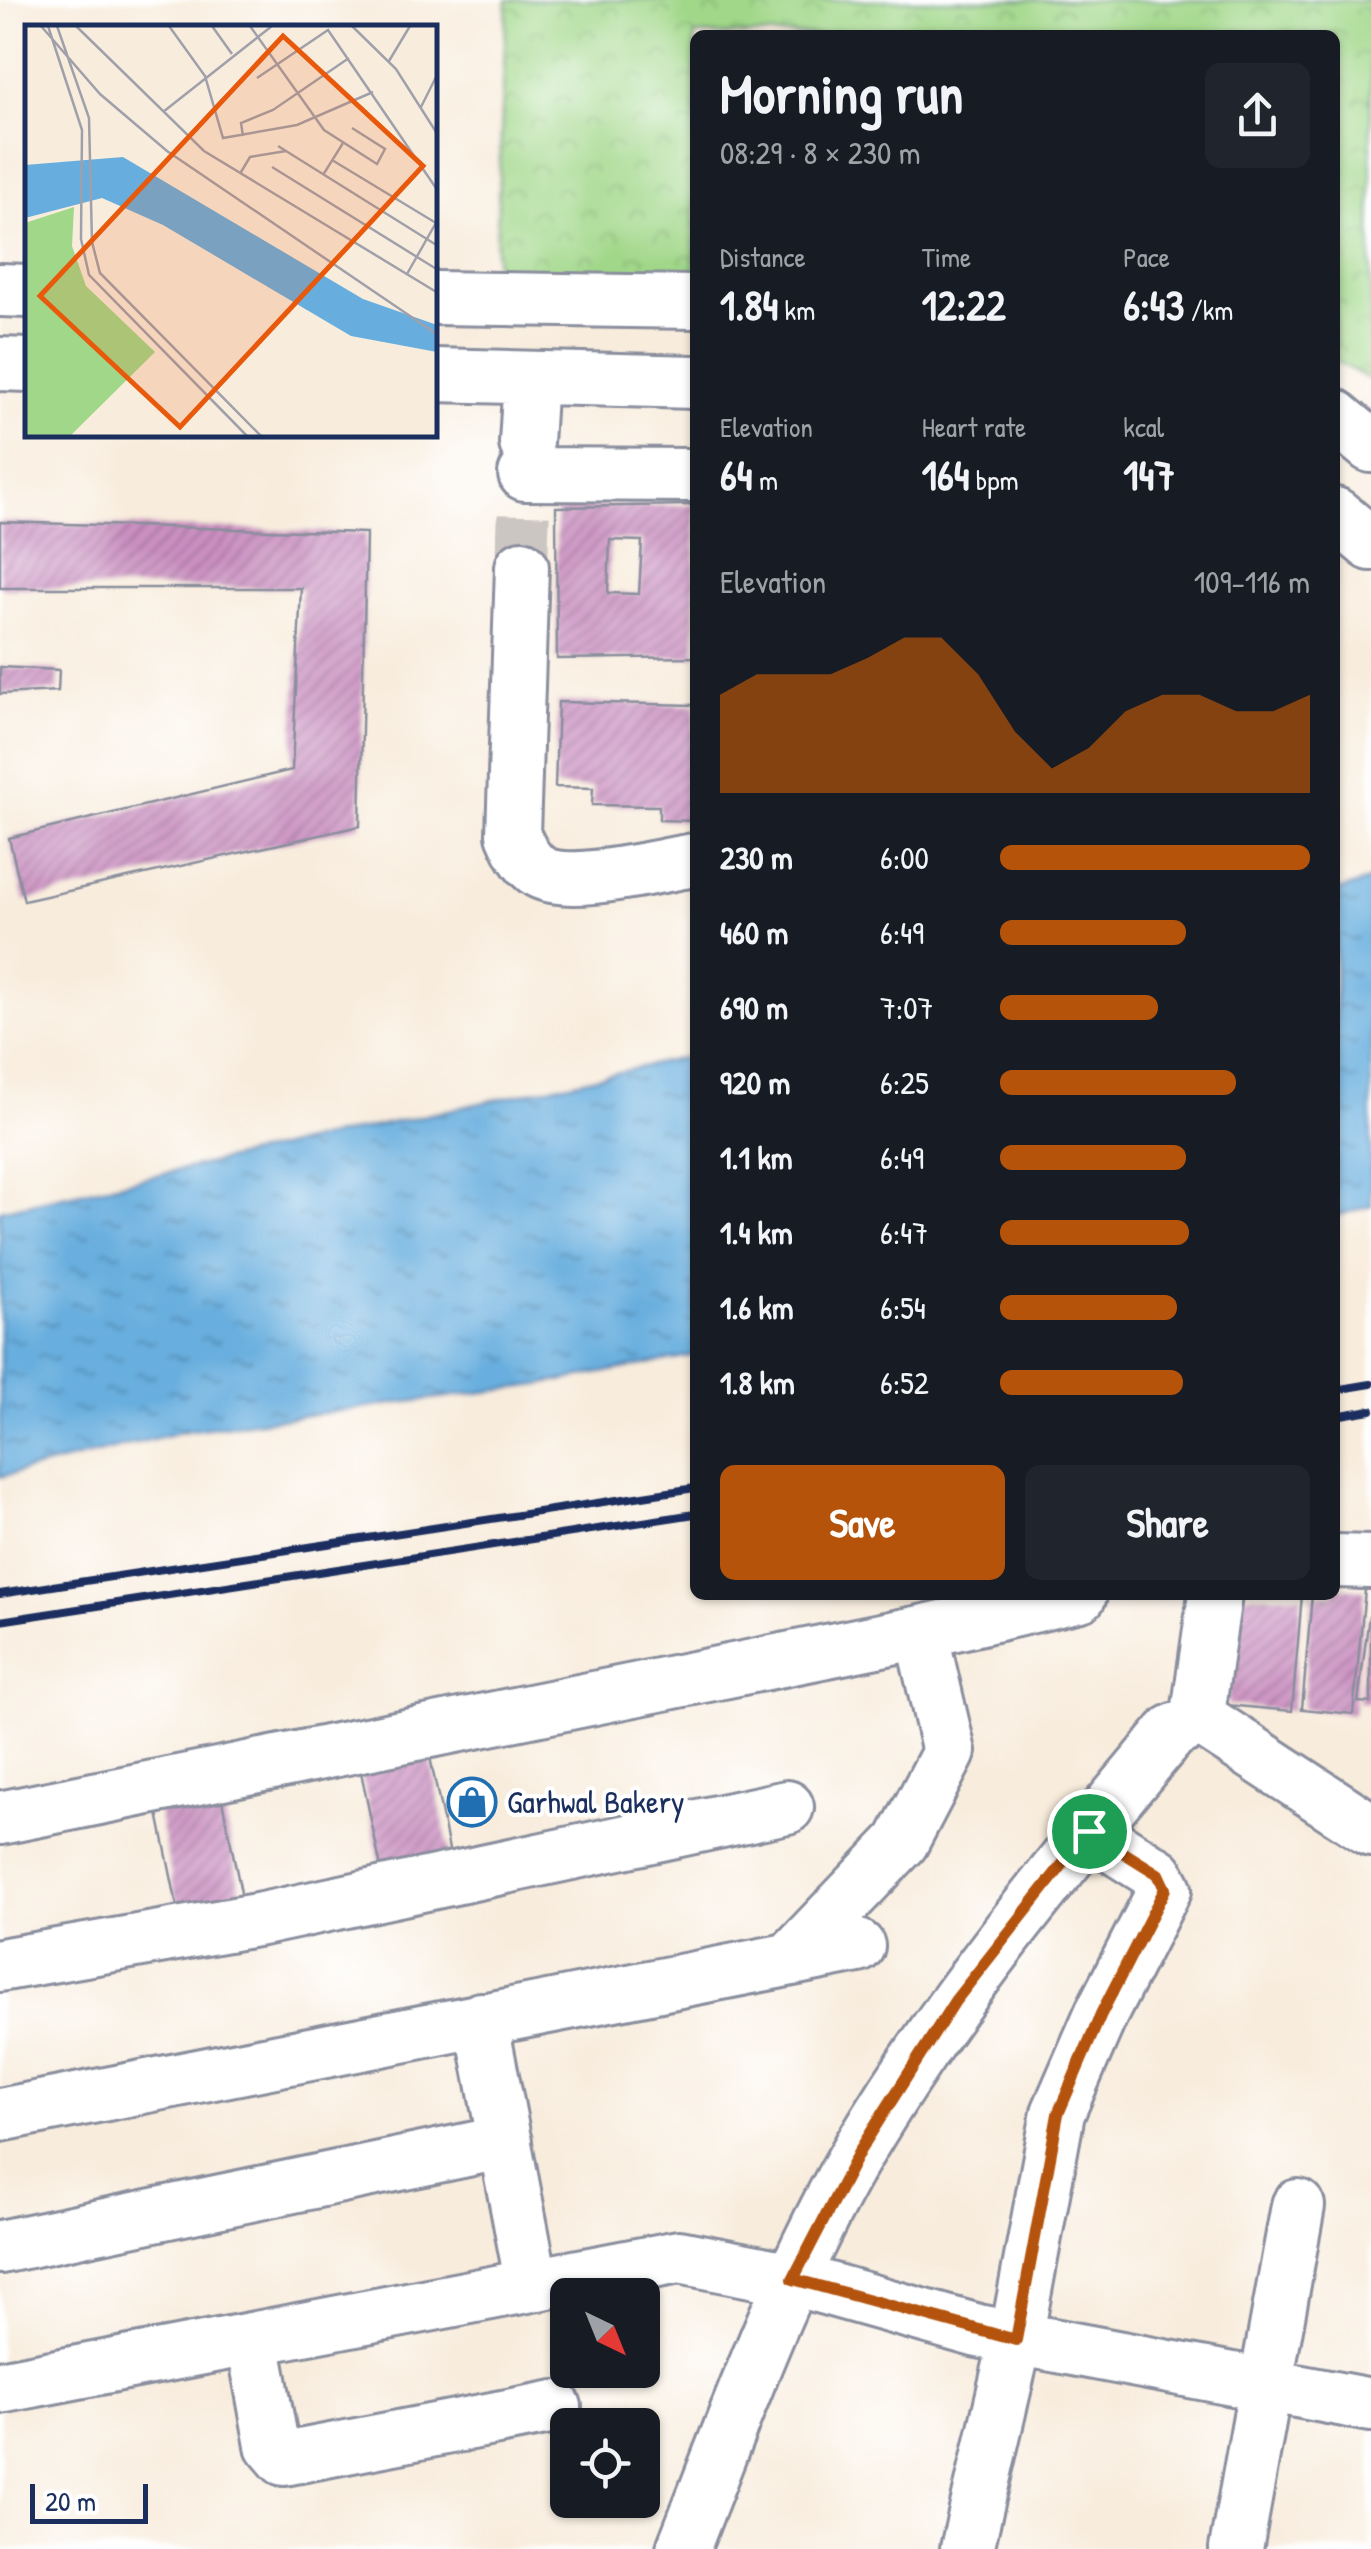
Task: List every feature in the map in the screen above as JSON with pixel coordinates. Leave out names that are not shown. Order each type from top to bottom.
[{"type":"street","points":[[0,290],[25,291]]},
{"type":"street","points":[[438,298],[690,302]]},
{"type":"street","points":[[438,375],[690,382]]},
{"type":"street","points":[[530,378],[526,458],[690,474]]},
{"type":"street","points":[[1340,420],[1371,446]]},
{"type":"street","points":[[1340,518],[1371,544]]},
{"type":"street","points":[[522,567],[513,834],[520,853],[540,872],[568,878],[690,861]]},
{"type":"street","points":[[1340,1561],[1371,1562]]},
{"type":"street","points":[[0,1818],[921,1632],[1059,1600]]},
{"type":"street","points":[[1197,1721],[1214,1600]]},
{"type":"street","points":[[790,1959],[902,1842],[949,1752],[921,1632]]},
{"type":"street","points":[[1197,1721],[1371,1830]]},
{"type":"street","points":[[683,2549],[793,2279],[860,2150],[955,2001],[1173,1731],[1197,1721]]},
{"type":"street","points":[[0,1966],[262,1919],[787,1807]]},
{"type":"street","points":[[966,2549],[1016,2340],[1058,2114],[1101,2014],[1165,1889],[1158,1874],[1089,1831]]},
{"type":"street","points":[[0,2116],[858,1946]]},
{"type":"street","points":[[481,2020],[532,2286]]},
{"type":"street","points":[[0,2247],[504,2142]]},
{"type":"street","points":[[1236,2549],[1298,2206]]},
{"type":"street","points":[[0,2387],[679,2257],[793,2279],[1016,2340],[1371,2405]]},
{"type":"street","points":[[253,2341],[272,2445],[284,2458],[555,2407]]},
{"type":"green space","points":[[507,0],[1371,0],[1371,380],[1340,364],[1340,30],[690,30],[690,274],[495,271]]},
{"type":"water","points":[[1371,880],[1371,1206],[1340,1215],[1340,890]]},
{"type":"water","points":[[690,1056],[690,1356],[539,1385],[185,1431],[0,1477],[0,1210]]},
{"type":"building","points":[[690,505],[690,657],[557,659],[556,507]],"holes":[[[610,540],[642,541],[639,594],[608,593]]]},
{"type":"building","points":[[0,522],[366,533],[360,826],[24,901],[9,838],[292,770],[301,588],[0,588]]},
{"type":"building","points":[[0,667],[59,670],[58,691],[0,694]]},
{"type":"building","points":[[558,702],[690,705],[690,821],[659,820],[659,806],[592,805],[593,788],[555,787]]},
{"type":"building","points":[[1340,1588],[1365,1590],[1353,1714],[1302,1709],[1312,1600],[1340,1600]]},
{"type":"building","points":[[1237,1600],[1302,1600],[1292,1711],[1227,1705]]},
{"type":"building","points":[[1371,1616],[1371,1703],[1358,1702]]},
{"type":"building","points":[[430,1757],[452,1864],[383,1878],[361,1772]]},
{"type":"building","points":[[221,1795],[245,1912],[181,1925],[157,1808]]},
{"type":"tunnel","points":[[522,567],[526,443]]},
{"type":"railway","points":[[1340,1389],[1371,1384]]},
{"type":"railway","points":[[1340,1415],[1371,1410]]},
{"type":"railway","points":[[0,1594],[690,1489]]},
{"type":"railway","points":[[0,1621],[690,1515]]},
{"type":"place","name":"Garhwal Bakery","points":[[472,1802]]},
{"type":"route","points":[[1089,1831],[1158,1874],[1165,1889],[1101,2014],[1058,2114],[1016,2340],[793,2279],[860,2150],[955,2001],[1089,1831]]}]
